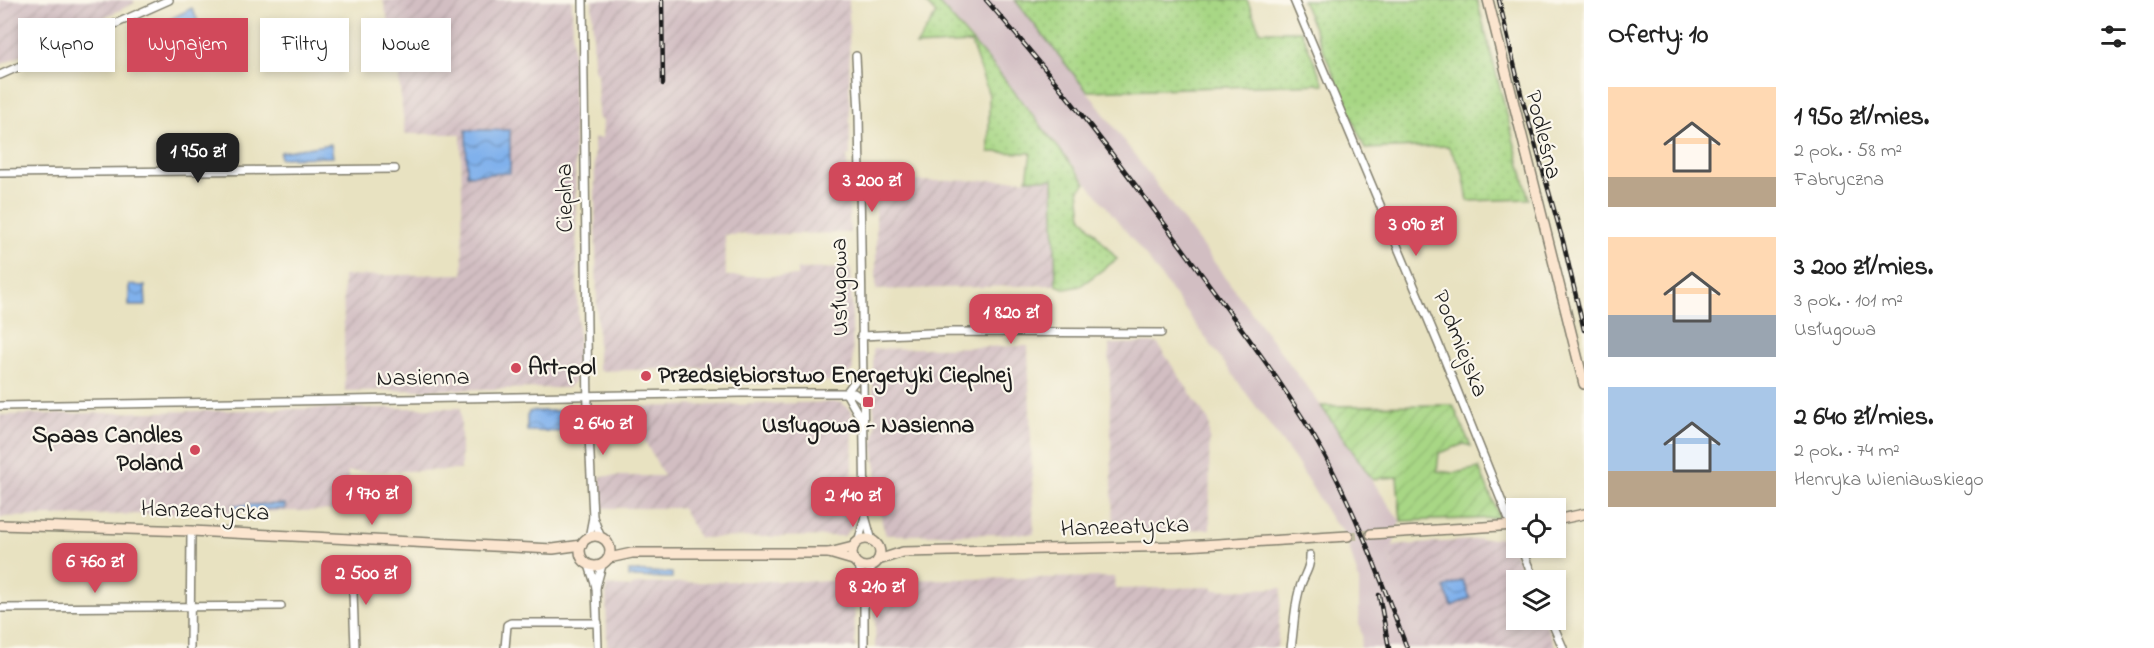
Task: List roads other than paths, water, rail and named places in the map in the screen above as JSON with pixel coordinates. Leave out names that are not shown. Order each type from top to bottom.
[{"type":"street","points":[[0,75],[169,0]]},
{"type":"street","name":"Cieplna","points":[[583,0],[588,396],[593,517]]},
{"type":"street","name":"Podmiejska","points":[[1294,0],[1506,506]]},
{"type":"street","name":"Podleśna","points":[[1488,0],[1584,384]]},
{"type":"street","name":"Usługowa","points":[[856,56],[859,114],[861,373],[865,516],[875,543]]},
{"type":"street","points":[[0,174],[395,169]]},
{"type":"street","points":[[861,336],[953,332],[1161,333]]},
{"type":"street","points":[[846,393],[861,373]]},
{"type":"street","points":[[846,393],[854,393],[862,399]]},
{"type":"street","name":"Nasienna","points":[[0,406],[846,393]]},
{"type":"street","name":"Usługowa","points":[[846,393],[862,422]]},
{"type":"street","points":[[1566,518],[1583,515]]},
{"type":"street","name":"Usługowa","points":[[856,544],[865,516]]},
{"type":"street","points":[[593,517],[601,537],[609,546],[632,553]]},
{"type":"street","points":[[593,517],[581,557],[589,565],[596,587],[598,648]]},
{"type":"street","name":"Hanzeatycka","points":[[0,525],[191,531],[552,549],[581,557]]},
{"type":"street","points":[[1371,534],[1506,526]]},
{"type":"street","points":[[190,648],[191,531]]},
{"type":"street","name":"Hanzeatycka","points":[[875,543],[903,552],[1185,546],[1348,536]]},
{"type":"street","points":[[585,541],[601,537]]},
{"type":"street","name":"Hanzeatycka","points":[[552,549],[585,541]]},
{"type":"street","points":[[589,565],[595,566],[632,553],[829,553],[856,544],[875,543],[880,552],[864,590]]},
{"type":"street","points":[[856,544],[851,554],[864,590],[864,648]]},
{"type":"street","points":[[596,587],[609,546]]},
{"type":"street","name":"Hanzeatycka","points":[[875,563],[903,552]]},
{"type":"street","points":[[829,553],[856,563],[875,563]]},
{"type":"street","points":[[1292,648],[1297,598],[1302,581],[1310,567],[1310,555]]},
{"type":"street","points":[[352,565],[355,648]]},
{"type":"street","points":[[0,608],[281,606]]},
{"type":"street","points":[[505,648],[507,625],[598,623]]},
{"type":"street","points":[[1555,630],[1563,648]]},
{"type":"water","points":[[192,8],[197,18],[172,18]]},
{"type":"water","points":[[466,130],[510,130],[510,173],[467,175]]},
{"type":"water","points":[[331,144],[333,157],[280,158],[280,152]]},
{"type":"water","points":[[129,285],[145,286],[146,306],[129,306]]},
{"type":"water","points":[[533,411],[565,411],[573,419],[574,429],[572,432],[527,431],[527,416]]},
{"type":"water","points":[[285,504],[285,509],[233,510],[233,505]]},
{"type":"water","points":[[629,571],[672,573],[672,578],[629,577]]},
{"type":"water","points":[[1463,580],[1470,598],[1452,606],[1444,588]]},
{"type":"tunnel","points":[[1348,536],[1371,534]]},
{"type":"railway","points":[[662,0],[663,84]]},
{"type":"railway","points":[[986,0],[1065,94],[1165,224],[1294,404],[1325,456],[1348,503],[1407,648]]},
{"type":"railway","points":[[1499,0],[1522,98],[1563,241],[1584,330]]},
{"type":"railway","points":[[1379,595],[1389,648]]},
{"type":"place","name":"Art-pol","points":[[516,368]]},
{"type":"place","name":"Przedsiębiorstwo Energetyki Cieplnej","points":[[646,376]]},
{"type":"place","name":"Usługowa - Nasienna","points":[[868,402]]},
{"type":"place","name":"Spaas Candles Poland","points":[[195,450]]}]
